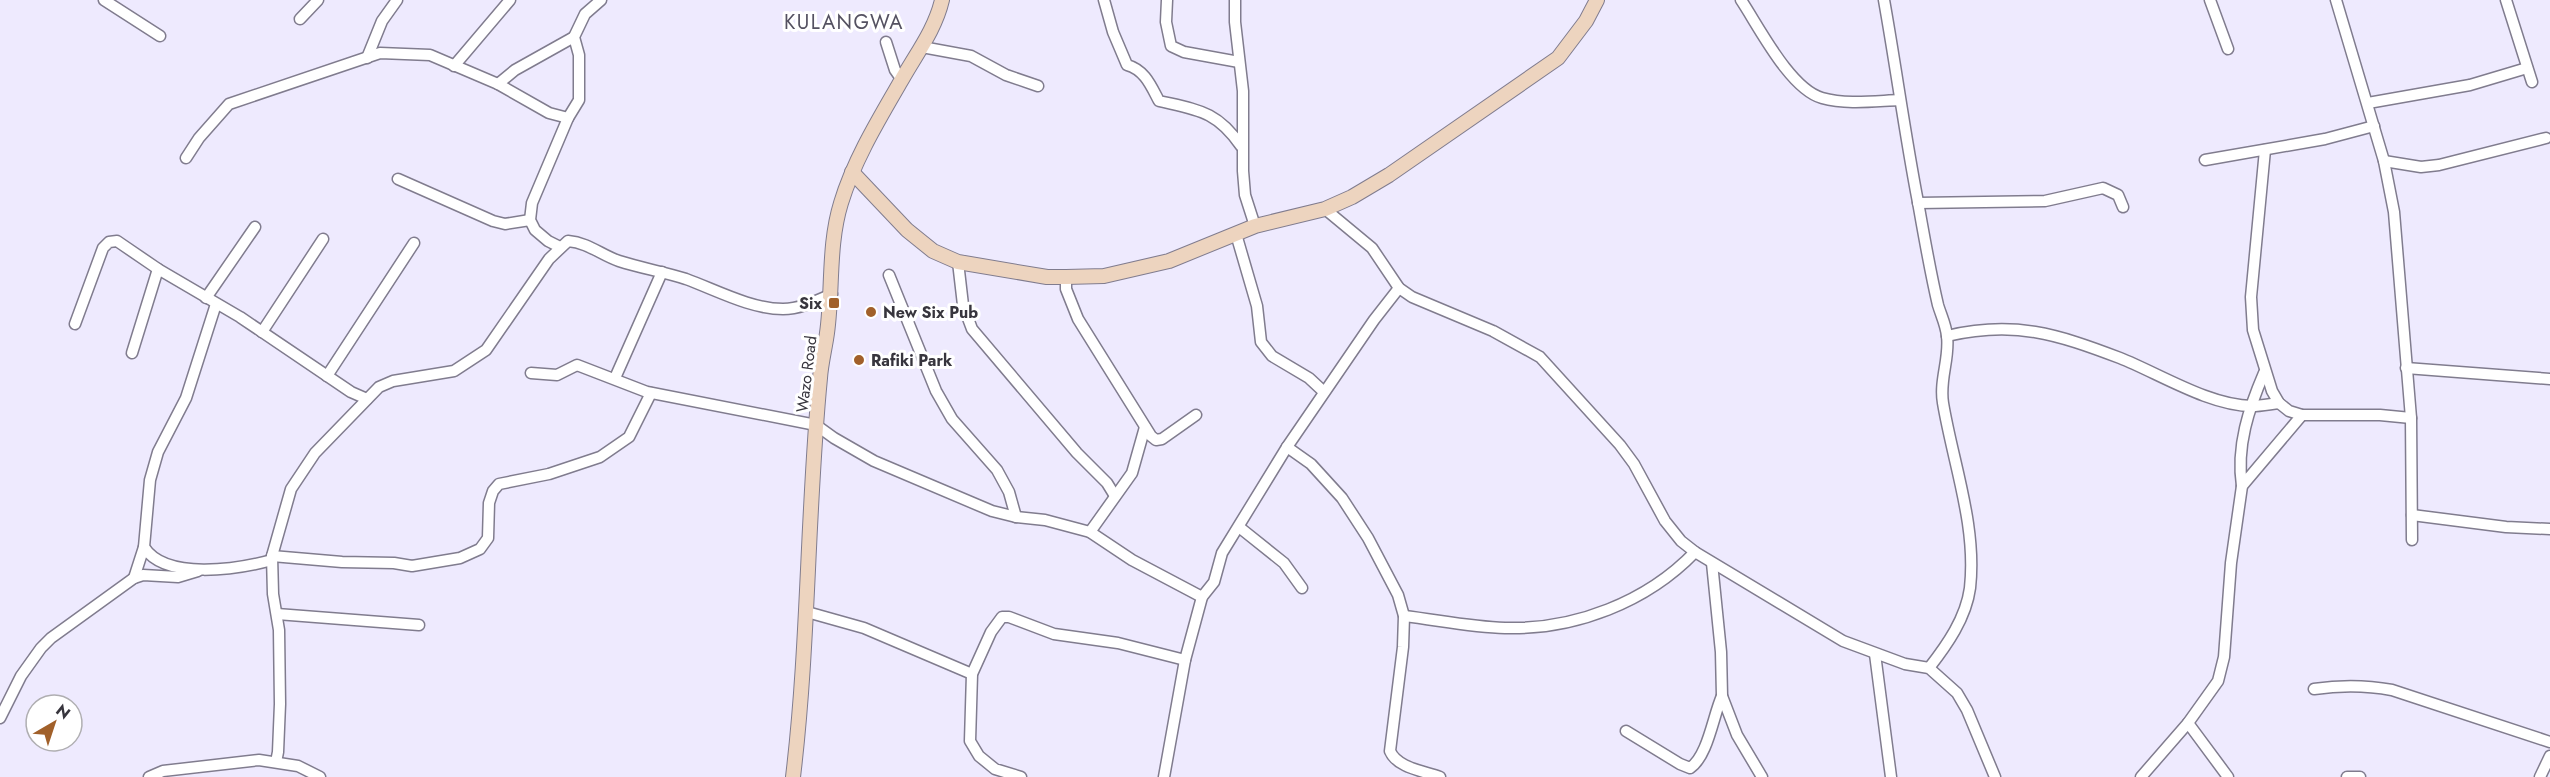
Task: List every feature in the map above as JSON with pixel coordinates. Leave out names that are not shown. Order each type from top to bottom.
[{"type":"street","points":[[104,0],[160,36]]},
{"type":"street","points":[[300,19],[318,0]]},
{"type":"street","points":[[367,58],[376,32],[397,0]]},
{"type":"street","points":[[454,66],[510,0]]},
{"type":"street","points":[[498,84],[514,70],[574,38],[585,14],[601,0]]},
{"type":"street","name":"Wazo Road","points":[[793,777],[801,708],[810,512],[820,375],[832,294],[833,238],[841,203],[852,172],[922,47],[939,13],[942,0]]},
{"type":"street","points":[[1104,0],[1113,32],[1127,65],[1138,68],[1150,83],[1159,101],[1209,114],[1231,130],[1242,146]]},
{"type":"street","points":[[1167,0],[1166,22],[1171,46],[1176,50],[1239,62]]},
{"type":"street","points":[[1235,0],[1235,22],[1243,90],[1242,146],[1245,195],[1255,226]]},
{"type":"street","points":[[852,172],[907,230],[933,251],[958,262],[1066,278],[1104,276],[1169,261],[1255,226],[1325,209],[1352,197],[1389,175],[1558,58],[1586,21],[1597,0]]},
{"type":"street","points":[[1742,0],[1791,75],[1807,91],[1822,98],[1855,102],[1900,100]]},
{"type":"street","points":[[1884,0],[1918,203],[1938,305],[1947,336],[1947,352],[1942,377],[1943,401],[1966,520],[1970,589],[1953,633],[1929,668]]},
{"type":"street","points":[[2210,0],[2228,49]]},
{"type":"street","points":[[2336,0],[2384,161],[2394,212],[2410,418],[2412,540]]},
{"type":"street","points":[[2506,0],[2532,82]]},
{"type":"street","points":[[560,247],[534,230],[530,220],[532,203],[568,118],[579,100],[579,56],[574,38]]},
{"type":"street","points":[[886,42],[895,70],[902,80]]},
{"type":"street","points":[[922,47],[970,56],[1006,75],[1038,86]]},
{"type":"street","points":[[186,158],[199,138],[229,104],[380,53],[430,55],[498,84],[549,113],[568,118]]},
{"type":"street","points":[[2368,103],[2470,85],[2527,68]]},
{"type":"street","points":[[2205,160],[2325,139],[2374,126]]},
{"type":"street","points":[[2384,161],[2421,166],[2439,165],[2546,138]]},
{"type":"street","points":[[2265,150],[2251,297],[2253,330],[2265,373],[2279,403],[2289,411],[2302,415],[2380,415],[2410,418]]},
{"type":"street","points":[[398,178],[493,221],[505,224],[530,220]]},
{"type":"street","points":[[1918,203],[2046,201],[2103,188],[2118,195],[2123,207]]},
{"type":"street","points":[[1325,209],[1372,248],[1399,288],[1412,297],[1493,331],[1540,357],[1620,445],[1634,464],[1665,521],[1681,541],[1695,552],[1843,641],[1905,664],[1929,668],[1957,693],[1967,710],[1995,777]]},
{"type":"street","points":[[134,578],[144,546],[150,480],[158,452],[186,398],[211,301],[255,227]]},
{"type":"street","points":[[1236,234],[1257,306],[1260,335],[1264,348],[1272,356],[1309,378],[1324,392]]},
{"type":"street","points":[[262,332],[324,238]]},
{"type":"street","points":[[75,324],[103,248],[109,242],[117,240],[158,269],[367,399]]},
{"type":"street","points":[[276,762],[280,704],[277,614],[272,558],[291,489],[315,453],[378,387],[393,381],[454,371],[478,357],[486,350],[560,247],[568,241],[594,247],[616,260],[662,272],[759,305],[781,309],[796,308],[832,294]]},
{"type":"street","points":[[327,376],[414,243]]},
{"type":"street","points":[[958,262],[963,305],[972,329],[1077,453],[1107,483],[1115,496]]},
{"type":"street","points":[[132,353],[158,269]]},
{"type":"street","points":[[615,378],[662,272]]},
{"type":"street","points":[[889,275],[936,392],[952,419],[997,470],[1010,492],[1016,517]]},
{"type":"street","points":[[1066,278],[1066,289],[1078,319],[1145,427],[1156,440],[1162,439],[1196,415]]},
{"type":"street","points":[[1164,777],[1185,660],[1202,597],[1214,582],[1222,553],[1287,447],[1399,288]]},
{"type":"street","points":[[1947,336],[1976,329],[2004,327],[2030,329],[2120,358],[2205,395],[2250,406],[2279,403]]},
{"type":"street","points":[[531,373],[557,375],[577,365],[651,393],[816,425],[874,461],[983,507],[1016,517],[1045,520],[1090,532],[1132,560],[1202,597]]},
{"type":"street","points":[[2406,368],[2550,379]]},
{"type":"street","points":[[2141,777],[2188,723],[2218,681],[2224,657],[2231,563],[2242,486],[2240,460],[2250,406],[2265,373]]},
{"type":"street","points":[[144,546],[148,553],[159,560],[177,566],[205,569],[234,569],[272,558],[394,563],[412,566],[460,558],[480,549],[488,538],[489,503],[493,491],[499,484],[549,474],[600,457],[628,437],[651,393]]},
{"type":"street","points":[[2242,486],[2302,415]]},
{"type":"street","points":[[1090,532],[1132,473],[1145,427]]},
{"type":"street","points":[[1287,447],[1311,464],[1342,498],[1368,538],[1398,595],[1404,616],[1403,646],[1390,751],[1393,757],[1402,764],[1440,777]]},
{"type":"street","points":[[2412,515],[2506,527],[2550,529]]},
{"type":"street","points":[[1239,526],[1284,563],[1302,588]]},
{"type":"street","points":[[1404,616],[1507,628],[1533,627],[1562,622],[1615,607],[1643,593],[1677,570],[1695,552]]},
{"type":"street","points":[[1712,563],[1721,652],[1722,696],[1737,735],[1762,777]]},
{"type":"street","points":[[0,718],[21,676],[46,643],[134,578],[143,575],[178,577],[205,569]]},
{"type":"street","points":[[807,612],[864,628],[972,674]]},
{"type":"street","points":[[277,614],[419,625]]},
{"type":"street","points":[[1021,777],[995,769],[979,756],[970,741],[972,674],[991,632],[1002,617],[1009,617],[1054,634],[1118,643],[1185,660]]},
{"type":"street","points":[[1875,654],[1892,777]]},
{"type":"street","points":[[2314,689],[2340,685],[2365,685],[2392,690],[2550,742]]},
{"type":"street","points":[[1626,731],[1690,768],[1696,764],[1708,740],[1722,696]]},
{"type":"street","points":[[2188,723],[2228,777]]},
{"type":"street","points":[[2540,777],[2550,756]]},
{"type":"street","points":[[149,777],[163,771],[259,760],[298,766],[320,777]]},
{"type":"street","points":[[2347,777],[2360,777]]},
{"type":"place","name":"Six","points":[[834,303]]},
{"type":"place","name":"New Six Pub","points":[[871,312]]},
{"type":"place","name":"Rafiki Park","points":[[859,360]]},
{"type":"district","name":"KULANGWA","points":[[844,22]]}]
